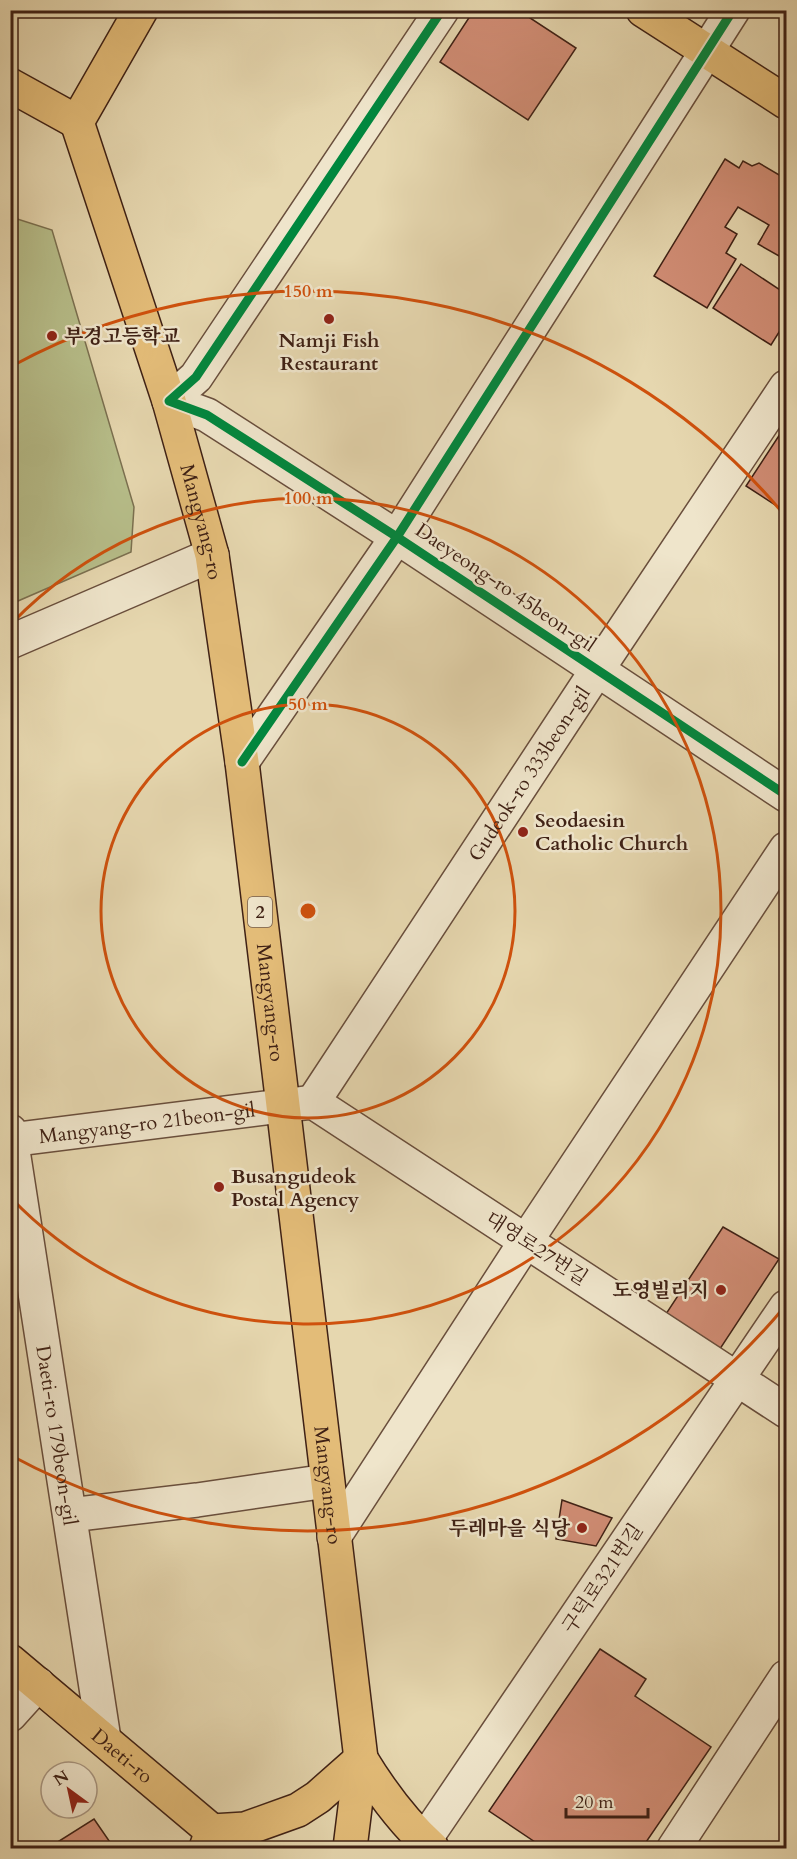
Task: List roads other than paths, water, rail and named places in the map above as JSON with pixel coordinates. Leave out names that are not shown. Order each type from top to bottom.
[{"type":"main road","points":[[10,85],[76,122],[141,10]]},
{"type":"main road","points":[[643,10],[786,102]]},
{"type":"main road","name":"Mangyang-ro","points":[[76,122],[169,401],[212,555],[242,762],[297,1103],[327,1481],[361,1759],[350,1848]]},
{"type":"main road","name":"Daeti-ro","points":[[10,1661],[104,1739],[219,1842]]},
{"type":"main road","points":[[219,1842],[245,1829],[298,1810],[318,1797],[361,1759],[389,1801],[424,1846]]},
{"type":"street","points":[[169,401],[196,378],[442,10]]},
{"type":"street","points":[[242,762],[397,537],[733,10]]},
{"type":"street","name":"Gudeok-ro 333beon-gil","points":[[297,1103],[597,670],[786,387]]},
{"type":"street","name":"Daeyeong-ro 45beon-gil","points":[[169,401],[207,415],[397,537],[786,795]]},
{"type":"street","points":[[10,642],[212,555]]},
{"type":"street","points":[[334,1538],[526,1241],[786,849]]},
{"type":"street","name":"Mangyang-ro 21beon-gil","points":[[11,1137],[297,1103]]},
{"type":"street","name":"대영로27번길","points":[[297,1103],[526,1241],[786,1412]]},
{"type":"street","name":"Daeti-ro 179beon-gil","points":[[11,1137],[104,1739]]},
{"type":"street","name":"구덕로321번길","points":[[424,1846],[786,1306]]},
{"type":"street","points":[[70,1515],[327,1481]]},
{"type":"street","points":[[674,1848],[786,1677]]},
{"type":"street","points":[[10,1714],[38,1684]]},
{"type":"place","name":"Namji Fish Restaurant","points":[[329,319]]},
{"type":"place","name":"부경고등학교","points":[[52,336]]},
{"type":"place","name":"Seodaesin Catholic Church","points":[[523,832]]},
{"type":"place","name":"Busangudeok Postal Agency","points":[[219,1187]]},
{"type":"place","name":"도영빌리지","points":[[721,1290]]},
{"type":"place","name":"두레마을 식당","points":[[582,1528]]}]
